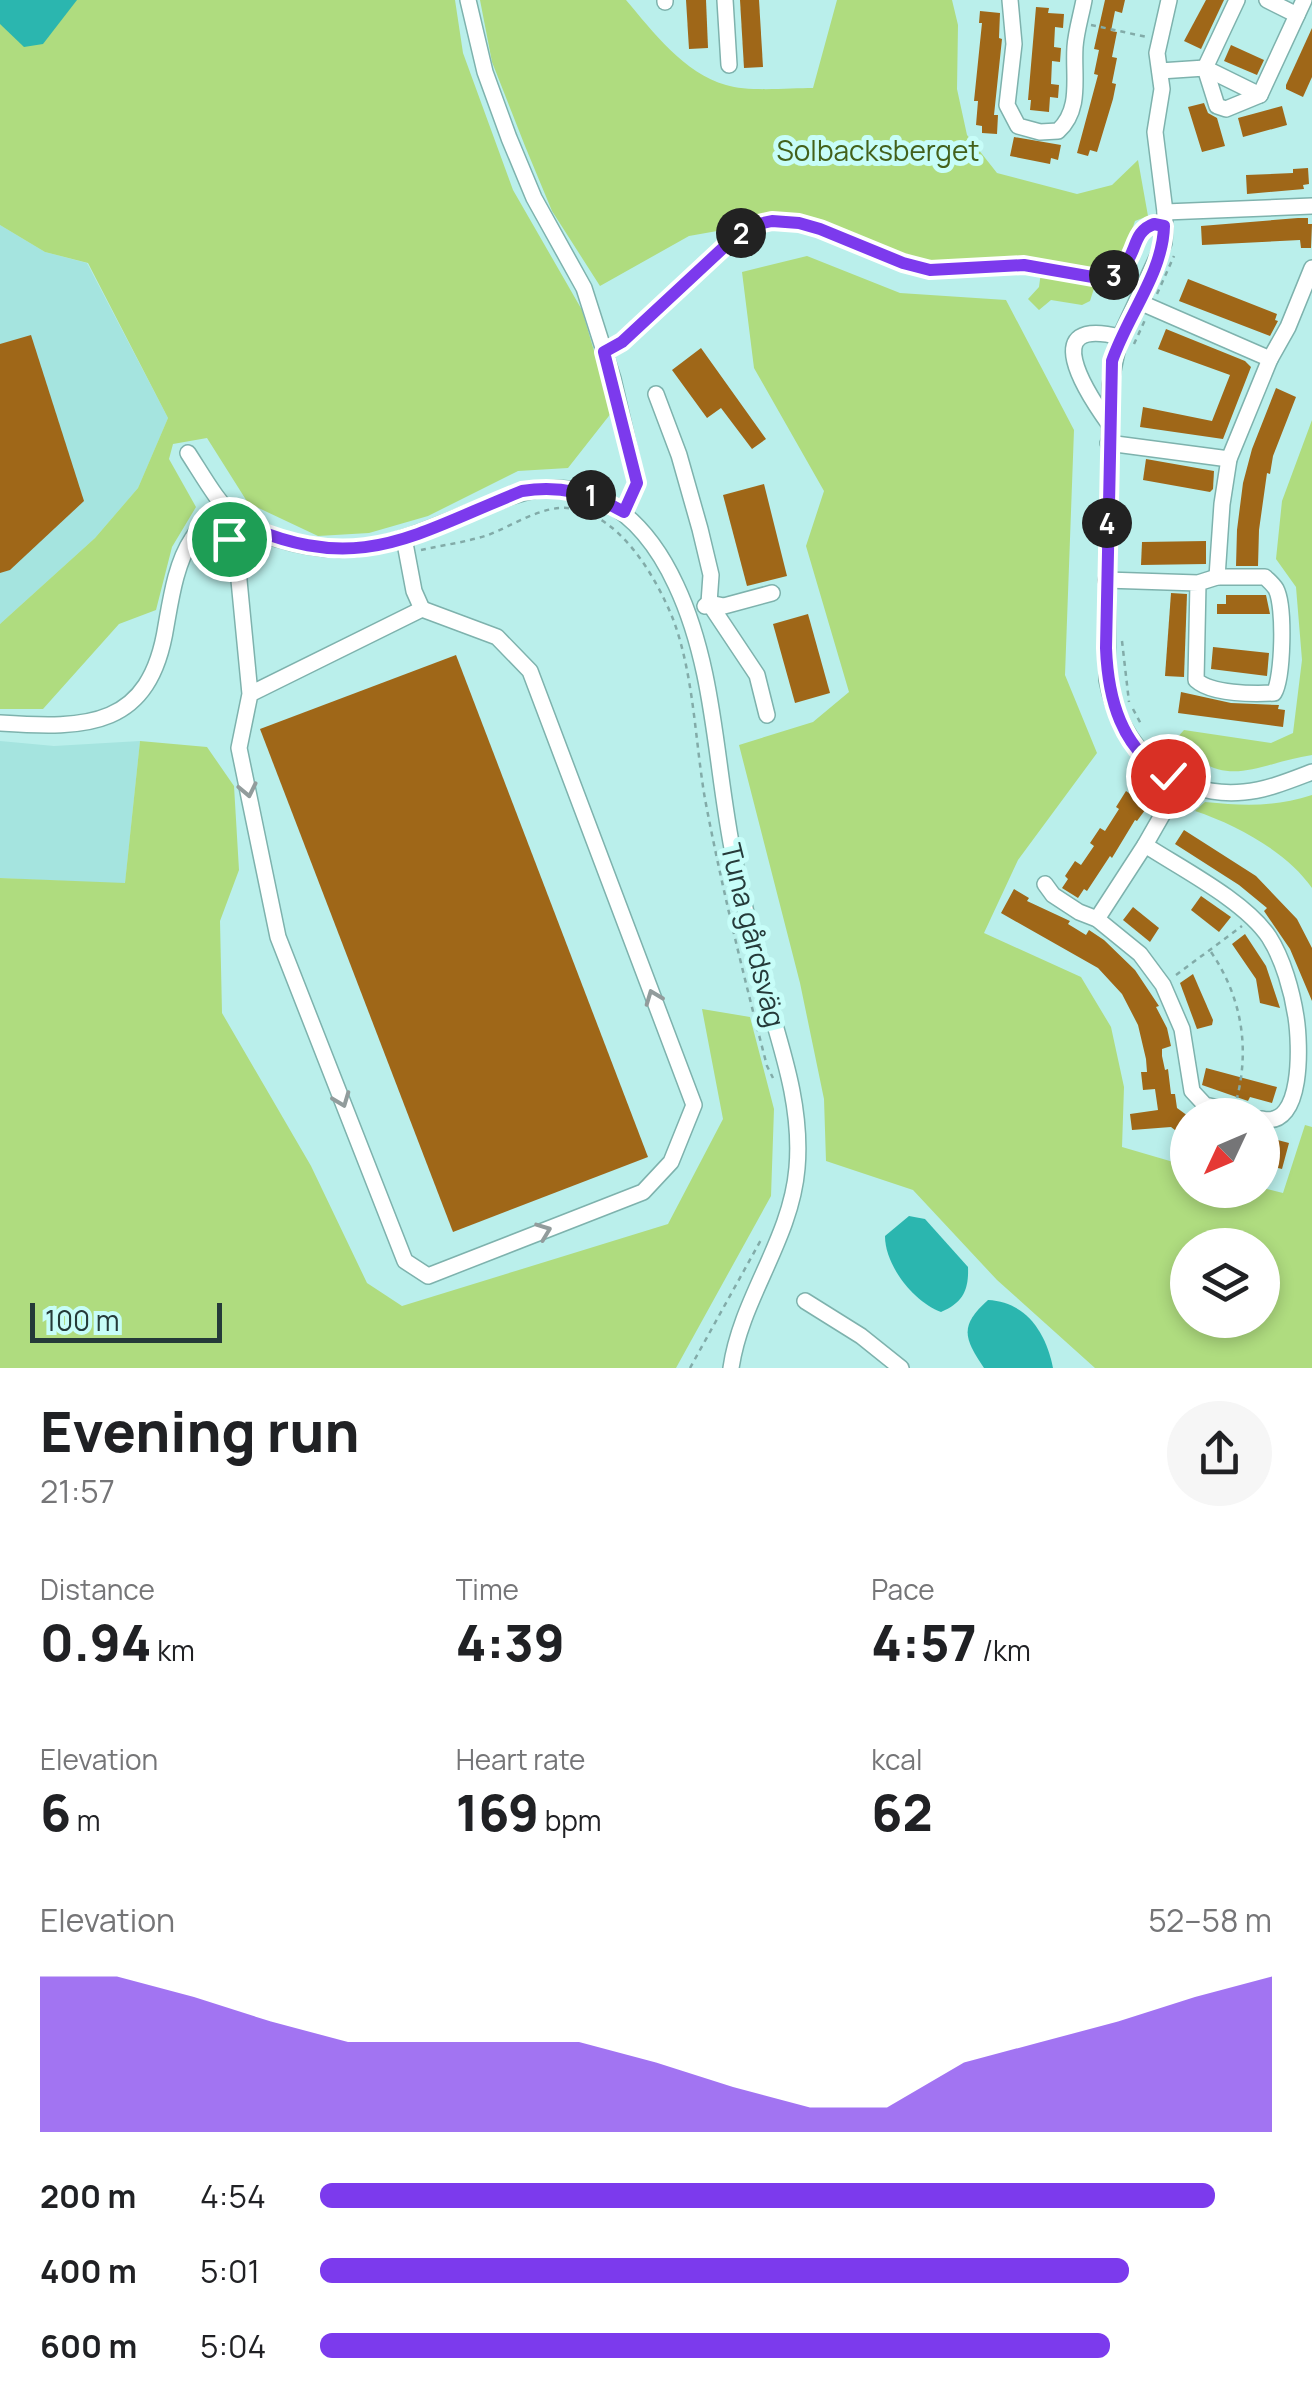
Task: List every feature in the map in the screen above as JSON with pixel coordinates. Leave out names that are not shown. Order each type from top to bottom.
[{"type":"street","points":[[468,0],[486,72],[509,138],[534,198],[584,288],[604,352],[637,483],[624,512]]},
{"type":"street","points":[[725,0],[730,65]]},
{"type":"street","points":[[1010,0],[1014,44],[1007,105],[1018,126],[1040,132],[1058,131],[1070,117],[1076,92],[1075,42],[1084,0]]},
{"type":"street","points":[[1169,0],[1159,39],[1162,90],[1155,132],[1164,219],[1160,256],[1144,304],[1120,337],[1111,373],[1107,680],[1126,735],[1152,764],[1223,793],[1247,792],[1312,772]]},
{"type":"street","points":[[1238,0],[1205,68],[1217,106],[1226,109],[1260,95],[1301,7],[1267,0]]},
{"type":"street","points":[[1160,71],[1205,68],[1260,95]]},
{"type":"street","points":[[1164,219],[1312,206]]},
{"type":"street","points":[[1217,577],[1229,459],[1312,268]]},
{"type":"street","points":[[1144,304],[1270,359]]},
{"type":"street","points":[[1109,424],[1078,374],[1073,361],[1075,344],[1083,334],[1092,331],[1120,337]]},
{"type":"street","points":[[656,394],[700,529],[711,575],[709,603],[757,676],[767,715]]},
{"type":"street","points":[[1108,443],[1229,459]]},
{"type":"street","name":"Tuna gårdsväg","points":[[188,453],[240,523],[284,541],[325,549],[364,549],[404,538],[522,491],[542,488],[580,491],[624,512],[666,566],[690,618],[704,666],[722,800],[759,968],[794,1090],[798,1126],[797,1171],[789,1212],[738,1338],[731,1368]]},
{"type":"street","points":[[0,723],[76,724],[102,718],[140,695],[155,675],[172,593],[190,541],[223,505]]},
{"type":"street","points":[[240,523],[229,539],[238,570],[250,694],[240,748],[278,937],[405,1261],[428,1276],[643,1192],[672,1162],[694,1105],[530,671],[497,637],[422,609],[250,694]]},
{"type":"street","points":[[404,538],[422,609]]},
{"type":"street","points":[[1106,580],[1198,583],[1217,577],[1265,578],[1278,593],[1279,680],[1274,694],[1201,686],[1196,680],[1198,583]]},
{"type":"street","points":[[690,618],[709,603],[724,606],[772,592]]},
{"type":"street","points":[[1097,918],[1188,778]]},
{"type":"street","points":[[1145,845],[1252,918],[1268,937],[1284,969],[1296,1018],[1298,1062],[1293,1099],[1280,1117]]},
{"type":"street","points":[[1044,884],[1079,912],[1097,918],[1140,954],[1163,985],[1182,1029],[1192,1091],[1198,1098]]},
{"type":"street","points":[[805,1301],[861,1336],[901,1368]]},
{"type":"path","points":[[1080,23],[1159,39]]},
{"type":"path","points":[[604,352],[622,342],[736,236],[754,225],[772,221],[799,223],[930,270],[1024,265],[1104,279],[1128,265],[1140,232],[1164,219]]},
{"type":"path","points":[[1131,351],[1144,304],[1176,248]]},
{"type":"path","points":[[407,558],[420,550],[486,536],[530,517],[567,508],[606,524],[633,550],[673,620],[684,657],[724,894],[767,1066],[776,1082]]},
{"type":"path","points":[[1122,635],[1129,702],[1142,727]]},
{"type":"path","points":[[1152,741],[1191,768],[1188,778]]},
{"type":"path","points":[[1163,985],[1252,918]]},
{"type":"path","points":[[1211,952],[1224,971],[1240,1018],[1242,1098]]},
{"type":"path","points":[[690,1368],[768,1228]]},
{"type":"shaded area","points":[[0,225],[45,252],[87,263],[168,418],[138,488],[95,538],[0,624]]},
{"type":"shaded area","points":[[0,741],[54,746],[140,741],[125,884],[0,878]]},
{"type":"green space","points":[[0,0],[455,0],[463,53],[513,190],[582,310],[612,412],[568,468],[518,471],[428,516],[369,533],[318,536],[248,503],[207,438],[173,444],[169,459],[196,507],[172,547],[156,610],[119,624],[43,709],[0,709],[0,624],[95,538],[138,488],[168,418],[88,263],[45,252],[0,225]]},
{"type":"green space","name":"Solbacksberget","points":[[480,0],[626,0],[670,50],[696,71],[726,85],[769,89],[813,88],[837,0],[952,0],[958,25],[957,89],[967,135],[997,173],[1077,194],[1112,185],[1138,160],[1148,216],[1135,221],[1122,259],[1112,268],[1099,271],[1023,258],[933,263],[908,258],[805,218],[758,216],[734,228],[689,236],[600,286],[552,211],[492,62]]},
{"type":"green space","points":[[807,256],[900,293],[1006,300],[1074,430],[1065,675],[1097,753],[1018,860],[984,933],[1081,977],[1111,1027],[1124,1087],[1122,1147],[1170,1161],[1170,1208],[1280,1208],[1280,1192],[1283,1193],[1305,1125],[1312,1127],[1312,1368],[1095,1368],[997,1280],[913,1190],[826,1161],[824,1099],[800,983],[739,745],[813,722],[849,692],[806,546],[824,491],[754,368],[742,272]]},
{"type":"green space","points":[[1041,272],[1096,282],[1090,301],[1082,305],[1051,300],[1039,310],[1028,299],[1039,287]]},
{"type":"green space","points":[[1312,420],[1312,755],[1255,769],[1225,771],[1209,766],[1175,740],[1184,730],[1271,743],[1293,733],[1302,660],[1296,587],[1276,559],[1282,501]]},
{"type":"green space","points":[[140,741],[207,747],[234,786],[239,870],[220,921],[222,1013],[311,1166],[367,1283],[402,1306],[668,1224],[723,1119],[702,1009],[750,1017],[774,1109],[771,1196],[676,1368],[0,1368],[0,878],[125,883]]},
{"type":"green space","points":[[1312,795],[1312,888],[1289,863],[1260,841],[1195,811],[1205,802],[1259,804]]},
{"type":"water","points":[[0,0],[77,0],[43,44],[24,47],[0,24]]},
{"type":"water","points":[[909,1216],[925,1219],[968,1267],[963,1295],[941,1312],[911,1291],[896,1271],[886,1247],[885,1236]]},
{"type":"water","points":[[988,1300],[1013,1306],[1032,1321],[1045,1342],[1053,1368],[984,1368],[968,1332],[972,1317]]},
{"type":"building","points":[[686,0],[706,0],[708,48],[689,49]]},
{"type":"building","points":[[740,0],[759,0],[763,67],[744,68]]},
{"type":"building","points":[[1105,0],[1125,0],[1122,13],[1115,11],[1111,31],[1117,32],[1112,57],[1117,58],[1112,83],[1116,84],[1097,152],[1090,150],[1088,156],[1077,153],[1098,75],[1094,74],[1099,50],[1094,49]]},
{"type":"building","points":[[1206,0],[1224,0],[1201,49],[1184,41]]},
{"type":"building","points":[[1036,7],[1064,14],[1063,28],[1055,27],[1054,47],[1061,48],[1060,62],[1052,61],[1051,84],[1059,85],[1058,98],[1050,97],[1049,112],[1030,110],[1028,100]]},
{"type":"building","points":[[980,11],[1000,13],[1002,39],[994,115],[998,115],[997,134],[982,133],[982,126],[976,125]]},
{"type":"building","points":[[1312,28],[1312,77],[1303,97],[1286,89],[1286,85]]},
{"type":"building","points":[[1231,45],[1264,60],[1257,75],[1224,61]]},
{"type":"building","points":[[1204,103],[1208,113],[1217,118],[1225,146],[1202,152],[1188,107]]},
{"type":"building","points":[[1282,106],[1287,125],[1243,137],[1238,118]]},
{"type":"building","points":[[1014,137],[1061,145],[1058,160],[1051,158],[1050,164],[1010,156]]},
{"type":"building","points":[[1308,168],[1309,184],[1303,185],[1304,189],[1247,194],[1246,175],[1293,173],[1293,169]]},
{"type":"building","points":[[1308,218],[1308,224],[1312,224],[1311,248],[1301,248],[1300,240],[1202,245],[1201,226]]},
{"type":"building","points":[[1188,279],[1277,314],[1278,321],[1270,336],[1179,301]]},
{"type":"building","points":[[1166,329],[1245,361],[1251,367],[1223,439],[1140,427],[1143,407],[1212,421],[1230,375],[1158,349]]},
{"type":"building","points":[[31,335],[84,501],[10,570],[0,573],[0,344]]},
{"type":"building","points":[[701,348],[766,439],[752,449],[721,408],[707,418],[672,370]]},
{"type":"building","points":[[1276,388],[1296,397],[1270,474],[1267,473],[1258,566],[1236,566],[1243,483]]},
{"type":"building","points":[[1146,459],[1214,471],[1213,489],[1210,492],[1143,480]]},
{"type":"building","points":[[764,484],[787,576],[747,586],[723,495]]},
{"type":"building","points":[[1206,541],[1206,564],[1141,565],[1142,542]]},
{"type":"building","points":[[1171,593],[1187,594],[1184,677],[1165,676]]},
{"type":"building","points":[[1226,595],[1266,595],[1270,614],[1217,614],[1217,604],[1226,604]]},
{"type":"building","points":[[808,614],[830,693],[795,703],[773,624]]},
{"type":"building","points":[[1213,647],[1269,653],[1267,676],[1211,669]]},
{"type":"building","points":[[456,655],[648,1157],[453,1232],[260,729]]},
{"type":"building","points":[[1181,692],[1231,703],[1279,705],[1278,709],[1285,710],[1283,727],[1178,713]]},
{"type":"building","points":[[1126,791],[1148,806],[1078,898],[1062,888],[1068,879],[1065,876],[1075,861],[1081,865],[1094,846],[1090,843],[1100,828],[1105,831]]},
{"type":"building","points":[[1184,830],[1256,876],[1297,919],[1312,948],[1312,1001],[1290,949],[1264,911],[1267,908],[1175,844]]},
{"type":"building","points":[[1014,889],[1029,898],[1027,901],[1070,921],[1068,924],[1086,935],[1089,930],[1104,940],[1135,970],[1159,1006],[1156,1007],[1167,1028],[1171,1046],[1162,1049],[1162,1056],[1171,1094],[1176,1098],[1170,1098],[1170,1127],[1132,1130],[1130,1114],[1158,1110],[1155,1089],[1143,1090],[1141,1072],[1147,1072],[1146,1059],[1138,1025],[1122,994],[1098,968],[1001,913]]},
{"type":"building","points":[[1201,896],[1231,917],[1219,932],[1191,910]]},
{"type":"building","points":[[1133,907],[1159,928],[1150,942],[1123,920]]},
{"type":"building","points":[[1245,934],[1266,966],[1280,1008],[1260,1003],[1256,979],[1232,944]]},
{"type":"building","points":[[1193,974],[1213,1020],[1212,1025],[1197,1029],[1180,983]]},
{"type":"building","points":[[1206,1068],[1277,1087],[1274,1098],[1239,1098],[1202,1085]]},
{"type":"building","points":[[1280,1141],[1289,1143],[1280,1168]]},
{"type":"route","points":[[229,539],[240,523],[300,546],[348,550],[381,546],[522,491],[542,488],[580,491],[624,512],[637,483],[604,352],[622,342],[720,249],[754,225],[772,221],[799,223],[930,270],[1024,265],[1104,279],[1128,265],[1140,232],[1154,224],[1164,226],[1160,256],[1112,361],[1106,648],[1111,699],[1126,735],[1168,776]]}]
